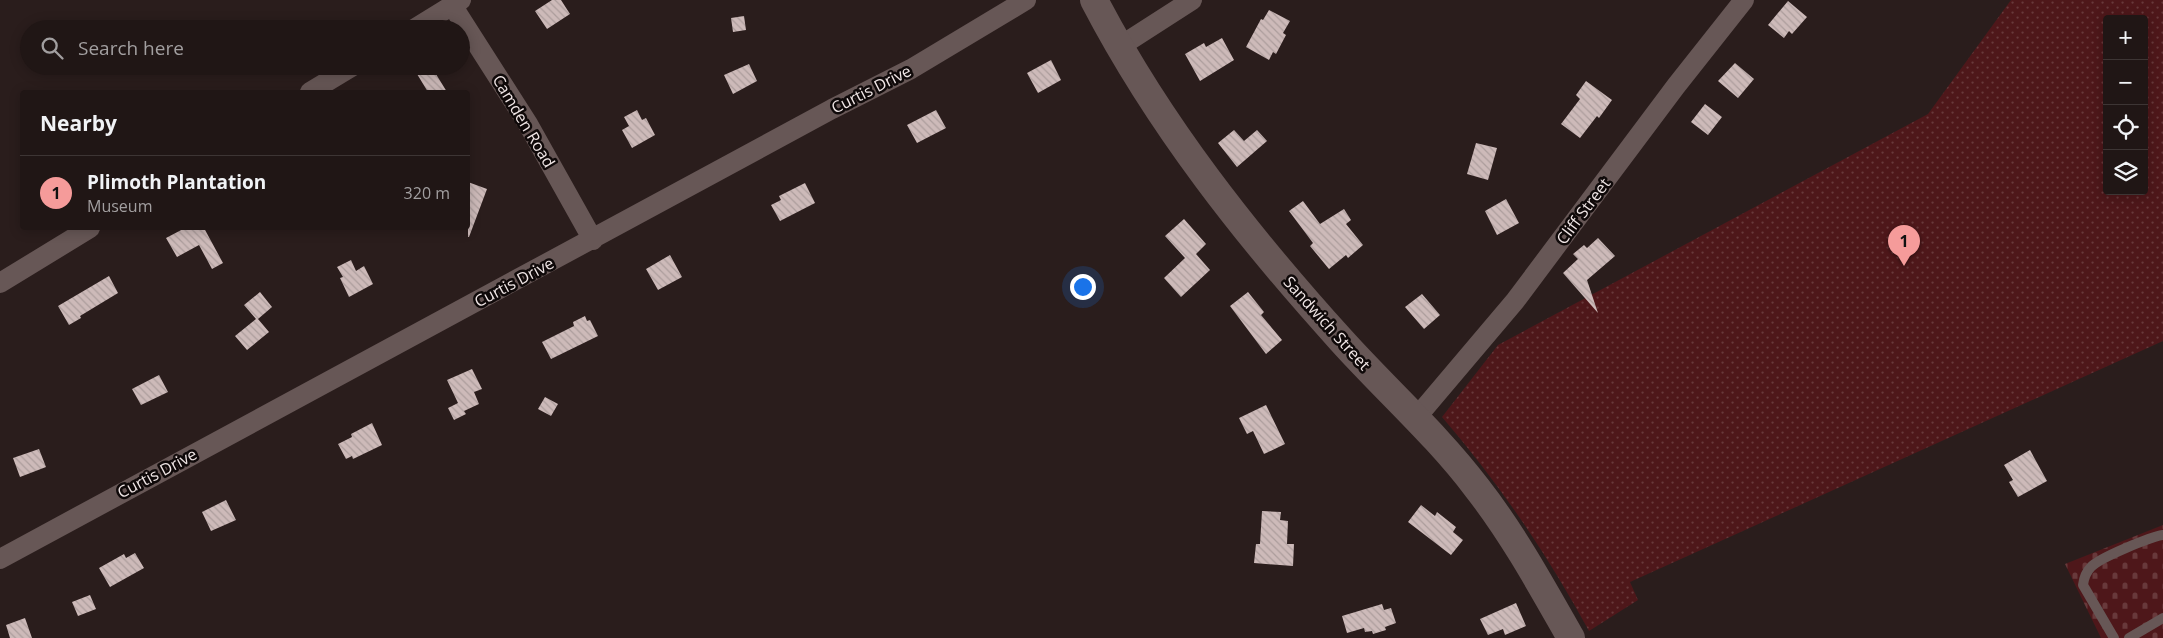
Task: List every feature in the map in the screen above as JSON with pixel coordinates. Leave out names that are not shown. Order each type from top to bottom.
[{"type":"street","name":"Curtis Drive","points":[[0,559],[593,240],[832,109],[911,69],[1026,0]]},
{"type":"street","name":"Sandwich Street","points":[[1094,0],[1118,48],[1186,150],[1256,242],[1326,324],[1454,460],[1487,502],[1571,638]]},
{"type":"street","points":[[1118,48],[1192,0]]},
{"type":"street","name":"Cliff Street","points":[[1416,418],[1510,308],[1676,86],[1744,0]]},
{"type":"street","name":"Camden Road","points":[[456,3],[466,20]]},
{"type":"street","points":[[429,20],[456,3]]},
{"type":"street","name":"Camden Road","points":[[470,27],[528,124],[593,240]]},
{"type":"street","points":[[313,90],[338,75]]},
{"type":"street","points":[[0,283],[87,230]]},
{"type":"lane","points":[[2114,638],[2083,584],[2084,576],[2091,566],[2102,559],[2163,535]]},
{"type":"lane","points":[[2129,638],[2162,620]]},
{"type":"green space","points":[[2011,0],[2163,0],[2163,341],[1630,582],[1638,600],[1589,631],[1556,574],[1521,520],[1483,467],[1442,417],[1498,345],[1928,114]]},
{"type":"green space","points":[[2163,525],[2163,638],[2101,638],[2065,564]]},
{"type":"building","points":[[552,0],[561,0],[570,14],[547,29],[535,11]]},
{"type":"building","points":[[1788,1],[1807,17],[1792,34],[1789,31],[1784,38],[1768,25]]},
{"type":"building","points":[[1269,10],[1290,21],[1283,33],[1286,35],[1276,54],[1273,52],[1269,60],[1246,47],[1261,19],[1263,20]]},
{"type":"building","points":[[744,16],[746,30],[733,32],[731,18]]},
{"type":"building","points":[[1222,38],[1234,60],[1200,81],[1185,54],[1204,43],[1206,47]]},
{"type":"building","points":[[1051,60],[1061,80],[1038,93],[1027,73]]},
{"type":"building","points":[[1735,63],[1754,79],[1738,98],[1718,81]]},
{"type":"building","points":[[749,64],[757,81],[733,94],[724,75]]},
{"type":"building","points":[[418,75],[437,75],[446,90],[427,90]]},
{"type":"building","points":[[1586,81],[1612,100],[1599,118],[1597,116],[1580,138],[1561,124],[1580,99],[1576,95]]},
{"type":"building","points":[[1705,104],[1722,117],[1708,135],[1691,122]]},
{"type":"building","points":[[637,110],[642,120],[646,118],[655,135],[632,148],[622,130],[629,126],[624,117]]},
{"type":"building","points":[[936,110],[946,128],[917,143],[907,125]]},
{"type":"building","points":[[1234,130],[1244,141],[1257,130],[1267,141],[1237,167],[1218,143]]},
{"type":"building","points":[[1476,143],[1497,148],[1488,180],[1467,174]]},
{"type":"building","points":[[470,183],[487,189],[468,237],[468,230],[470,230]]},
{"type":"building","points":[[805,183],[815,203],[780,221],[771,205],[781,200],[779,196]]},
{"type":"building","points":[[1506,199],[1519,223],[1497,235],[1485,211]]},
{"type":"building","points":[[1303,201],[1320,224],[1344,209],[1351,220],[1346,224],[1363,245],[1348,258],[1346,255],[1329,269],[1310,246],[1313,243],[1289,211]]},
{"type":"building","points":[[1184,219],[1206,244],[1196,254],[1210,270],[1181,297],[1164,278],[1185,258],[1165,236]]},
{"type":"building","points":[[181,230],[205,230],[223,263],[212,269],[199,245],[177,257],[166,238]]},
{"type":"building","points":[[1598,238],[1615,256],[1587,280],[1598,313],[1563,273],[1578,259],[1573,254],[1584,245],[1587,248]]},
{"type":"building","points":[[670,255],[682,277],[658,290],[646,269]]},
{"type":"building","points":[[351,260],[356,271],[364,266],[373,284],[349,297],[340,278],[343,277],[337,267]]},
{"type":"building","points":[[109,276],[118,293],[80,316],[81,318],[69,325],[58,306]]},
{"type":"building","points":[[260,292],[272,307],[258,319],[269,332],[247,350],[235,336],[256,319],[244,305]]},
{"type":"building","points":[[1248,292],[1264,312],[1261,315],[1282,340],[1266,354],[1230,306]]},
{"type":"building","points":[[1422,294],[1440,315],[1424,329],[1405,307]]},
{"type":"building","points":[[585,316],[587,321],[590,320],[598,336],[551,359],[542,342],[574,326],[573,322]]},
{"type":"building","points":[[472,369],[482,389],[474,392],[479,404],[464,411],[466,414],[454,420],[448,408],[458,403],[447,380]]},
{"type":"building","points":[[159,375],[168,392],[141,405],[132,389]]},
{"type":"building","points":[[545,397],[558,404],[551,416],[538,409]]},
{"type":"building","points":[[1266,405],[1285,444],[1264,454],[1253,431],[1247,434],[1239,418]]},
{"type":"building","points":[[372,423],[382,445],[353,459],[352,456],[346,459],[338,444],[352,437],[351,434]]},
{"type":"building","points":[[39,449],[46,467],[20,477],[13,458]]},
{"type":"building","points":[[2030,450],[2047,481],[2018,497],[2009,482],[2013,480],[2004,465]]},
{"type":"building","points":[[226,500],[236,520],[211,531],[202,512]]},
{"type":"building","points":[[1421,505],[1435,516],[1437,512],[1456,527],[1453,532],[1463,540],[1451,555],[1408,522]]},
{"type":"building","points":[[1262,511],[1281,512],[1280,520],[1288,521],[1287,544],[1294,544],[1293,566],[1254,563],[1256,544],[1260,544]]},
{"type":"building","points":[[135,553],[144,568],[110,587],[99,568],[124,554],[126,558]]},
{"type":"building","points":[[90,595],[96,609],[78,616],[72,602]]},
{"type":"building","points":[[1516,603],[1526,626],[1505,635],[1503,629],[1488,635],[1480,619]]},
{"type":"building","points":[[1382,604],[1384,610],[1391,608],[1396,623],[1385,627],[1386,630],[1373,634],[1372,631],[1365,632],[1364,628],[1347,633],[1342,616]]},
{"type":"building","points":[[25,618],[32,638],[10,638],[6,625]]},
{"type":"place","name":"Plimoth Plantation","points":[[1904,266]]}]
